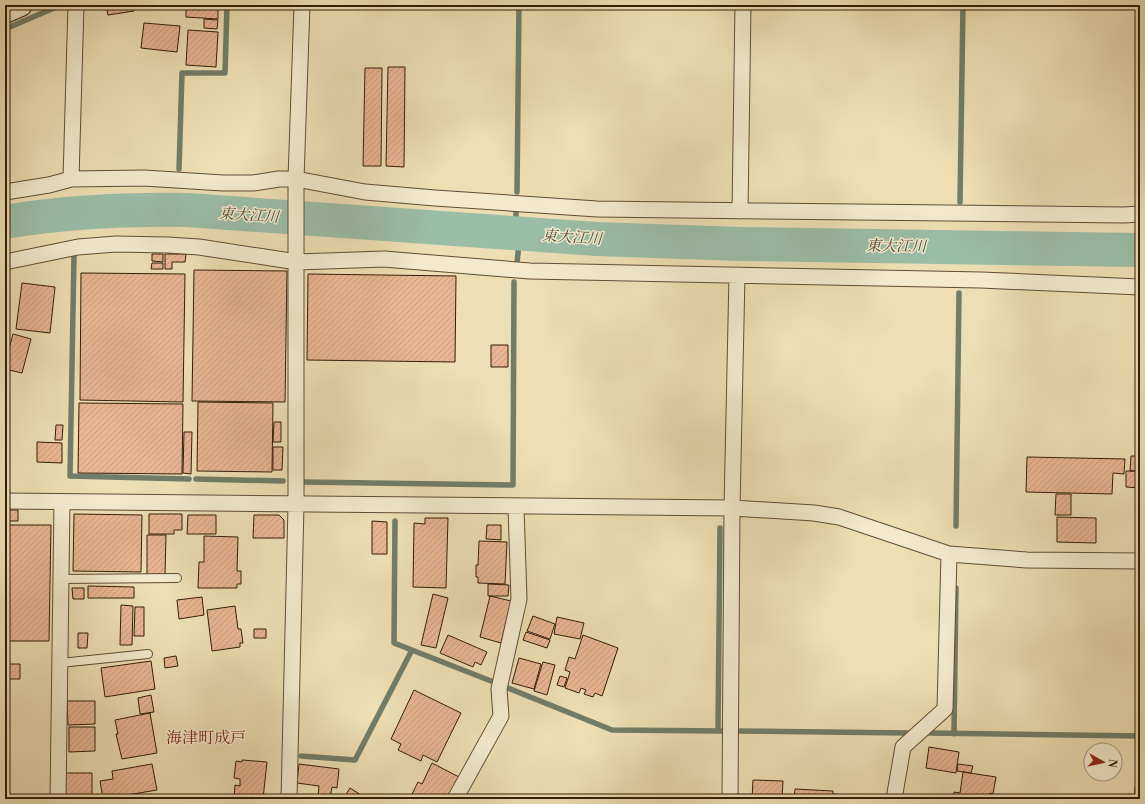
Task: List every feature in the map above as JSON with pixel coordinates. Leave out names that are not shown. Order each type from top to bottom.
[{"type":"main road","points":[[5,12],[21,5]]},
{"type":"street","points":[[71,179],[76,5]]},
{"type":"street","points":[[289,799],[296,505],[296,179],[302,5]]},
{"type":"street","points":[[740,211],[743,5]]},
{"type":"street","points":[[5,192],[49,185],[71,179],[144,178],[223,183],[252,183],[279,179],[296,179],[365,192],[597,209],[1140,214]]},
{"type":"street","points":[[5,262],[78,247],[116,244],[199,247],[297,257],[384,259],[530,271],[981,280],[1140,287]]},
{"type":"street","points":[[730,799],[732,508],[737,276]]},
{"type":"street","points":[[5,501],[732,508],[814,513],[839,517],[949,554],[1027,560],[1140,561]]},
{"type":"street","points":[[58,799],[62,502]]},
{"type":"street","points":[[456,799],[501,716],[499,689],[519,600],[516,507]]},
{"type":"street","points":[[894,799],[903,747],[945,709],[949,554]]},
{"type":"lane","points":[[61,579],[177,578]]},
{"type":"lane","points":[[60,663],[148,654]]},
{"type":"building","points":[[106,5],[133,5],[134,11],[108,15]]},
{"type":"building","points":[[186,5],[218,5],[218,19],[186,17]]},
{"type":"building","points":[[204,19],[218,20],[217,29],[204,28]]},
{"type":"building","points":[[144,23],[180,26],[177,52],[141,48]]},
{"type":"building","points":[[188,30],[218,32],[216,67],[186,65]]},
{"type":"building","points":[[388,67],[405,67],[404,167],[386,166]]},
{"type":"building","points":[[365,68],[382,68],[381,166],[363,166]]},
{"type":"building","points":[[152,254],[163,254],[163,262],[152,261]]},
{"type":"building","points":[[165,254],[186,254],[185,262],[172,262],[172,269],[165,269]]},
{"type":"building","points":[[152,263],[163,263],[163,269],[151,269]]},
{"type":"building","points":[[194,270],[287,271],[285,402],[192,401]]},
{"type":"building","points":[[81,273],[185,274],[183,402],[80,400]]},
{"type":"building","points":[[308,274],[456,276],[455,362],[307,360]]},
{"type":"building","points":[[22,283],[55,287],[50,333],[16,329]]},
{"type":"building","points":[[13,334],[31,339],[22,373],[5,369]]},
{"type":"building","points":[[491,345],[508,345],[508,367],[491,367]]},
{"type":"building","points":[[198,402],[273,403],[272,472],[197,471]]},
{"type":"building","points":[[79,403],[183,404],[182,474],[78,473]]},
{"type":"building","points":[[274,422],[281,422],[281,442],[273,442]]},
{"type":"building","points":[[56,425],[63,425],[62,440],[55,440]]},
{"type":"building","points":[[184,432],[192,432],[191,474],[183,473]]},
{"type":"building","points":[[37,442],[62,443],[62,463],[37,462]]},
{"type":"building","points":[[273,447],[283,447],[282,470],[273,470]]},
{"type":"building","points":[[1131,456],[1140,456],[1140,471],[1130,471]]},
{"type":"building","points":[[1027,457],[1125,459],[1124,474],[1113,473],[1112,494],[1026,492]]},
{"type":"building","points":[[1126,471],[1140,471],[1140,488],[1126,487]]},
{"type":"building","points":[[1056,494],[1071,494],[1071,515],[1055,515]]},
{"type":"building","points":[[5,510],[18,510],[18,521],[5,521]]},
{"type":"building","points":[[1136,510],[1140,510],[1140,522],[1136,522]]},
{"type":"building","points":[[74,514],[142,515],[141,572],[73,571]]},
{"type":"building","points":[[149,514],[182,514],[182,530],[174,530],[174,534],[149,534]]},
{"type":"building","points":[[188,515],[216,515],[216,534],[187,534]]},
{"type":"building","points":[[254,515],[279,515],[284,520],[284,538],[253,538]]},
{"type":"building","points":[[1057,517],[1096,518],[1096,543],[1057,542]]},
{"type":"building","points":[[425,518],[448,518],[446,588],[413,587],[414,523],[425,524]]},
{"type":"building","points":[[372,521],[387,522],[387,554],[372,554]]},
{"type":"building","points":[[5,525],[51,525],[49,641],[5,641]]},
{"type":"building","points":[[487,525],[501,525],[501,540],[486,539]]},
{"type":"building","points":[[147,535],[166,535],[165,575],[147,575]]},
{"type":"building","points":[[204,536],[238,537],[237,571],[241,571],[241,584],[237,584],[237,588],[198,588],[199,562],[204,562]]},
{"type":"building","points":[[479,541],[507,542],[505,584],[478,583],[478,577],[476,577],[476,565],[478,565]]},
{"type":"building","points":[[488,584],[509,585],[508,596],[488,596]]},
{"type":"building","points":[[88,586],[134,587],[134,598],[88,598]]},
{"type":"building","points":[[72,588],[84,588],[84,599],[73,599]]},
{"type":"building","points":[[433,594],[448,598],[436,648],[421,645]]},
{"type":"building","points":[[490,596],[511,601],[501,643],[480,637]]},
{"type":"building","points":[[202,597],[204,615],[179,619],[177,600]]},
{"type":"building","points":[[121,605],[133,606],[132,645],[120,645]]},
{"type":"building","points":[[235,606],[238,629],[241,629],[243,643],[240,643],[240,647],[212,651],[207,610]]},
{"type":"building","points":[[135,607],[144,607],[144,636],[134,636]]},
{"type":"building","points":[[533,616],[555,624],[550,639],[527,631]]},
{"type":"building","points":[[557,617],[584,623],[580,639],[554,634]]},
{"type":"building","points":[[254,629],[266,629],[266,638],[254,638]]},
{"type":"building","points":[[526,632],[550,640],[547,648],[523,640]]},
{"type":"building","points":[[78,633],[88,633],[87,648],[78,648]]},
{"type":"building","points":[[448,635],[487,652],[481,665],[475,662],[473,667],[440,653]]},
{"type":"building","points":[[583,635],[618,648],[602,696],[595,693],[593,697],[584,694],[586,690],[581,688],[579,693],[565,688],[570,672],[565,670],[569,657],[575,659]]},
{"type":"building","points":[[176,656],[178,666],[165,668],[164,658]]},
{"type":"building","points":[[519,658],[541,664],[534,689],[512,683]]},
{"type":"building","points":[[151,661],[155,689],[105,697],[101,668]]},
{"type":"building","points":[[543,662],[555,665],[547,695],[534,691]]},
{"type":"building","points":[[5,664],[20,664],[20,679],[5,679]]},
{"type":"building","points":[[560,676],[567,678],[564,687],[557,685]]},
{"type":"building","points":[[414,690],[461,713],[437,762],[423,755],[421,761],[398,750],[401,744],[391,739]]},
{"type":"building","points":[[151,695],[154,712],[140,714],[138,698]]},
{"type":"building","points":[[67,701],[95,701],[95,724],[68,725]]},
{"type":"building","points":[[150,713],[157,753],[122,759],[116,734],[118,734],[115,720]]},
{"type":"building","points":[[69,727],[95,727],[95,751],[69,752]]},
{"type":"building","points":[[929,747],[959,752],[956,773],[926,768]]},
{"type":"building","points":[[242,760],[267,762],[263,799],[234,799],[235,785],[240,786],[240,779],[234,778],[236,761],[242,762]]},
{"type":"building","points":[[432,763],[459,777],[448,799],[414,799],[416,796],[412,794],[418,782],[422,784]]},
{"type":"building","points":[[152,764],[157,790],[103,799],[100,781],[113,779],[112,771]]},
{"type":"building","points":[[299,764],[339,769],[337,788],[332,787],[330,798],[318,797],[319,786],[297,783]]},
{"type":"building","points":[[958,764],[973,766],[971,773],[957,771]]},
{"type":"building","points":[[963,772],[996,777],[993,794],[990,793],[989,799],[953,799],[954,792],[960,793]]},
{"type":"building","points":[[65,773],[92,773],[92,799],[65,799]]},
{"type":"building","points":[[753,780],[783,781],[782,799],[752,799]]},
{"type":"building","points":[[1135,787],[1140,787],[1140,799],[1135,799]]},
{"type":"building","points":[[350,788],[361,795],[359,799],[343,799]]},
{"type":"building","points":[[795,789],[833,791],[833,794],[837,794],[837,799],[794,799]]},
{"type":"waterway","points":[[5,29],[61,5]]},
{"type":"waterway","points":[[179,169],[182,73],[225,73],[227,5]]},
{"type":"waterway","points":[[517,192],[519,5]]},
{"type":"waterway","points":[[960,202],[963,5]]},
{"type":"waterway","name":"東大江川","points":[[5,222],[95,212],[187,210],[597,239],[740,244],[1140,250]]},
{"type":"waterway","points":[[516,210],[516,234]]},
{"type":"waterway","points":[[517,263],[520,234]]},
{"type":"waterway","points":[[74,256],[70,476],[189,479]]},
{"type":"waterway","points":[[303,482],[513,485],[514,282]]},
{"type":"waterway","points":[[956,526],[959,293]]},
{"type":"waterway","points":[[196,479],[283,481]]},
{"type":"waterway","points":[[395,521],[394,643],[491,681]]},
{"type":"waterway","points":[[718,731],[720,528]]},
{"type":"waterway","points":[[954,734],[956,588]]},
{"type":"waterway","points":[[301,756],[355,760],[412,650]]},
{"type":"waterway","points":[[508,688],[612,730],[722,731]]},
{"type":"waterway","points":[[736,731],[909,733]]},
{"type":"waterway","points":[[929,733],[1140,736]]},
{"type":"district","name":"海津町成戸","points":[[206,737]]}]
